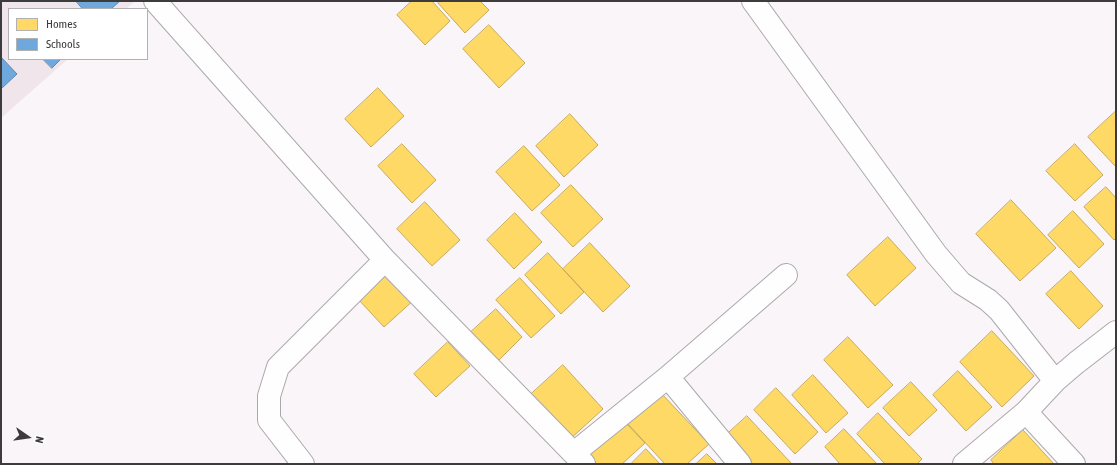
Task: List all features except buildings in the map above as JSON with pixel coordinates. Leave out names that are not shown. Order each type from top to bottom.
[{"type":"street","points":[[155,1],[385,260],[579,459],[668,377],[786,275]]},
{"type":"street","points":[[753,1],[936,254],[961,283],[988,300],[1065,373]]},
{"type":"street","points":[[303,464],[269,420],[269,396],[278,367],[385,260]]},
{"type":"street","points":[[964,464],[1026,412],[1065,373],[1116,332]]},
{"type":"street","points":[[668,377],[740,464]]},
{"type":"street","points":[[1026,412],[1074,464]]},
{"type":"shaded area","points":[[1,1],[76,1],[82,8],[8,8],[8,60],[44,60],[52,68],[60,60],[67,60],[1,118],[1,89],[17,74],[1,57]]},
{"type":"shaded area","points":[[120,1],[135,1],[127,8],[112,8]]}]
